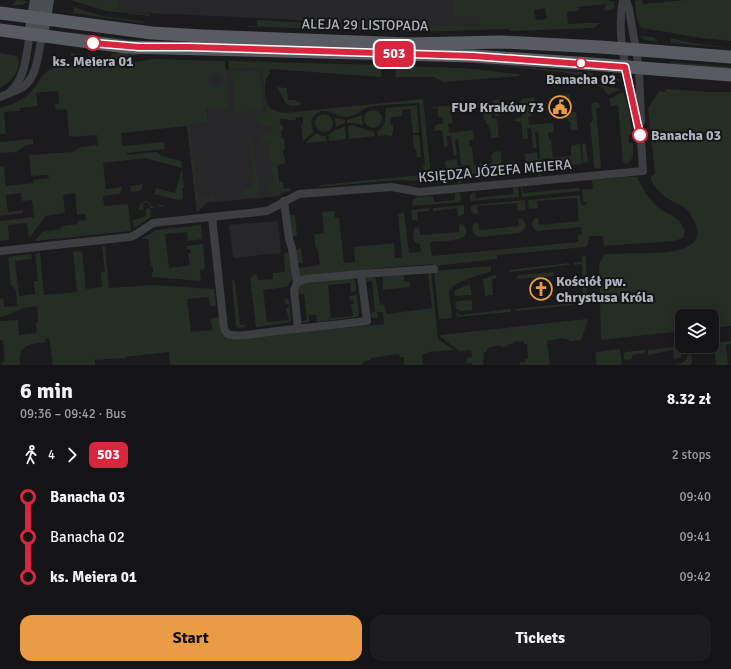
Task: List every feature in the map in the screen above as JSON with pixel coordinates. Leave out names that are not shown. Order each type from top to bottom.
[{"type":"main road","name":"ALEJA 29 LISTOPADA","points":[[0,13],[152,33],[232,38],[408,44],[500,42],[731,57]]},
{"type":"main road","name":"ALEJA 29 LISTOPADA","points":[[0,30],[93,43],[139,47],[473,56],[731,75]]},
{"type":"street","points":[[36,0],[39,18]]},
{"type":"street","points":[[0,97],[22,88],[30,80],[34,71],[36,35],[39,18],[48,0]]},
{"type":"street","points":[[625,0],[622,30],[623,49],[625,67],[640,135]]},
{"type":"street","points":[[625,0],[629,9],[637,50],[641,112],[640,135]]},
{"type":"street","points":[[8,94],[17,85],[36,35]]},
{"type":"street","name":"KSIĘDZA JÓZEFA MEIERA","points":[[0,251],[130,237],[153,223],[267,211],[296,195],[392,187],[420,192],[643,171],[640,135]]},
{"type":"street","points":[[284,201],[297,283],[294,290],[298,329]]},
{"type":"street","points":[[212,217],[224,328],[226,333],[234,336],[367,321],[361,274]]},
{"type":"street","points":[[297,283],[305,279],[434,269]]},
{"type":"shaded area","points":[[16,0],[29,1],[22,5],[13,5]]},
{"type":"shaded area","points":[[70,0],[118,0],[120,12],[151,14],[150,16],[106,11]]},
{"type":"shaded area","points":[[118,0],[452,0],[454,18],[478,16],[480,26],[355,23],[120,12]]},
{"type":"shaded area","points":[[452,0],[608,0],[614,2],[615,7],[604,11],[606,4],[578,7],[579,11],[567,12],[568,24],[600,23],[594,28],[417,32],[355,30],[355,23],[480,26],[478,16],[454,18]],"holes":[[[545,8],[547,19],[536,20],[534,10]]]},
{"type":"shaded area","points":[[642,0],[643,4],[685,0],[731,0],[731,41],[701,38],[642,28],[638,23],[636,16],[635,1]]},
{"type":"shaded area","points":[[74,7],[102,16],[146,22],[142,23],[73,13]]},
{"type":"shaded area","points":[[257,20],[346,25],[346,30],[237,26],[257,26]]},
{"type":"shaded area","points":[[70,32],[132,40],[132,41],[70,35]]},
{"type":"shaded area","points":[[640,36],[654,37],[658,42],[645,40]]},
{"type":"shaded area","points":[[671,38],[698,44],[731,48],[671,43]]},
{"type":"shaded area","points":[[129,52],[470,62],[593,73],[593,78],[561,72],[462,62],[148,53],[111,60],[111,54]]},
{"type":"shaded area","points":[[0,53],[18,57],[19,66],[15,75],[8,83],[0,88]]},
{"type":"shaded area","points":[[71,53],[88,57],[89,55],[104,57],[103,60],[71,56]]},
{"type":"shaded area","points":[[153,59],[225,62],[226,81],[224,81],[222,74],[216,72],[211,74],[208,80],[211,85],[215,87],[219,87],[223,83],[227,84],[229,108],[211,110],[211,108],[206,108],[208,122],[189,125],[199,199],[212,197],[211,194],[214,194],[215,200],[196,202],[187,126],[121,133],[122,146],[164,142],[165,149],[127,153],[127,155],[157,152],[162,156],[181,161],[182,168],[145,158],[103,163],[106,189],[122,187],[120,194],[103,196],[104,206],[128,204],[131,231],[35,241],[42,232],[60,229],[61,226],[78,224],[78,221],[86,220],[85,214],[77,215],[75,193],[63,195],[65,213],[46,216],[29,238],[27,223],[8,225],[9,240],[0,241],[0,221],[34,217],[32,200],[22,201],[21,193],[6,195],[8,212],[23,210],[23,213],[0,216],[0,167],[4,166],[6,186],[33,183],[33,180],[49,178],[48,175],[31,176],[29,155],[72,152],[81,147],[98,145],[97,135],[69,136],[67,109],[56,110],[55,104],[59,103],[58,91],[36,93],[38,106],[20,108],[20,111],[4,112],[6,134],[0,134],[0,108],[15,103],[26,97],[36,86],[42,76],[60,61],[105,67]]},
{"type":"shaded area","points":[[229,61],[382,65],[381,77],[270,69],[270,74],[265,84],[265,94],[268,105],[278,112],[285,113],[423,99],[431,177],[428,177],[428,182],[424,181],[423,166],[425,166],[419,103],[369,107],[347,117],[343,117],[328,111],[321,111],[312,119],[311,124],[314,132],[303,141],[301,124],[303,124],[303,117],[296,118],[296,120],[280,119],[281,126],[283,126],[283,130],[281,130],[282,138],[284,138],[285,149],[283,150],[285,164],[277,165],[279,182],[283,182],[284,189],[290,188],[290,191],[274,195],[268,188],[268,186],[274,185],[268,142],[261,143],[261,139],[265,134],[273,132],[272,126],[259,124],[256,115],[233,118],[233,116],[266,112],[262,67],[229,69]]},
{"type":"shaded area","points":[[670,62],[731,67],[731,69],[669,65]]},
{"type":"shaded area","points":[[262,66],[266,115],[271,115],[281,196],[206,203],[197,213],[187,125],[208,122],[202,72]]},
{"type":"shaded area","points":[[396,66],[462,68],[519,74],[519,76],[443,82],[434,77],[395,77]]},
{"type":"shaded area","points":[[259,70],[263,110],[235,112],[232,72]]},
{"type":"shaded area","points":[[604,74],[615,76],[621,81],[606,79]]},
{"type":"shaded area","points":[[595,84],[619,90],[608,95],[603,88]]},
{"type":"shaded area","points":[[277,87],[287,88],[288,100],[296,100],[297,102],[301,102],[300,105],[292,106],[286,104]]},
{"type":"shaded area","points":[[666,89],[731,92],[731,326],[719,327],[719,309],[675,309],[675,332],[601,340],[599,264],[604,255],[670,251],[686,248],[695,240],[697,228],[688,211],[664,196],[651,180],[651,176],[655,174],[651,138],[655,136],[655,130],[650,129],[648,108],[660,91],[666,92]]},
{"type":"shaded area","points":[[623,92],[629,110],[632,134],[629,135],[629,143],[633,143],[632,158],[626,164],[623,162],[618,105],[611,106],[609,99]]},
{"type":"shaded area","points":[[570,94],[571,112],[576,112],[578,130],[571,130],[570,121],[568,121],[562,110],[564,110],[563,99],[557,100],[557,95]]},
{"type":"shaded area","points":[[534,97],[535,102],[530,103],[532,116],[528,117],[529,125],[553,123],[554,132],[548,133],[549,140],[551,140],[553,158],[571,156],[572,145],[580,144],[582,164],[551,167],[550,158],[541,159],[542,173],[539,177],[538,167],[526,169],[525,154],[537,152],[538,159],[540,159],[538,131],[535,132],[537,148],[533,148],[531,128],[527,129],[528,139],[523,139],[521,122],[514,121],[516,118],[522,117],[522,109],[520,109],[521,99]]},
{"type":"shaded area","points":[[499,99],[504,105],[498,106],[499,116],[495,116],[493,100]]},
{"type":"shaded area","points":[[490,101],[492,119],[497,119],[499,137],[491,138],[488,124],[486,124],[486,120],[483,120],[483,107],[478,107],[477,103]]},
{"type":"shaded area","points":[[596,102],[599,104],[600,108],[596,108],[601,165],[600,168],[596,169],[594,166],[590,123],[593,120],[591,105]]},
{"type":"shaded area","points":[[417,105],[419,133],[413,133],[410,109],[402,110],[402,116],[392,117],[390,119],[391,125],[393,125],[392,136],[378,136],[377,131],[383,126],[385,121],[385,108]]},
{"type":"shaded area","points":[[455,105],[456,109],[450,110],[453,123],[448,124],[449,133],[473,130],[474,139],[469,140],[470,147],[472,147],[474,165],[492,163],[491,155],[493,152],[501,151],[502,171],[472,174],[470,165],[461,166],[458,139],[455,139],[457,155],[454,156],[451,136],[447,136],[448,146],[444,147],[442,130],[433,131],[436,125],[443,123],[442,117],[438,117],[438,108],[431,109],[434,107]]},
{"type":"shaded area","points":[[373,110],[379,113],[382,119],[379,125],[373,128],[367,125],[364,119],[367,113]]},
{"type":"shaded area","points":[[324,114],[330,117],[333,123],[330,129],[324,132],[318,129],[315,123],[318,117]]},
{"type":"shaded area","points":[[362,115],[363,125],[347,123],[347,120]]},
{"type":"shaded area","points":[[335,118],[345,120],[345,123],[336,127]]},
{"type":"shaded area","points":[[352,125],[374,132],[375,136],[349,139],[348,126]]},
{"type":"shaded area","points":[[345,126],[346,139],[329,141],[328,135]]},
{"type":"shaded area","points":[[316,133],[326,136],[326,141],[305,143]]},
{"type":"shaded area","points":[[413,135],[419,135],[421,157],[417,157],[416,149],[414,149]]},
{"type":"shaded area","points":[[248,137],[252,139],[259,191],[257,197],[254,197],[253,194],[246,195],[245,198],[244,189],[253,188],[252,179],[254,178]]},
{"type":"shaded area","points":[[33,139],[33,144],[26,145],[16,152],[0,153],[0,142]]},
{"type":"shaded area","points":[[585,143],[588,162],[583,163],[582,144]]},
{"type":"shaded area","points":[[457,159],[458,166],[461,166],[462,179],[461,183],[458,184],[457,175],[447,176],[445,161]]},
{"type":"shaded area","points":[[182,169],[184,188],[182,188],[183,199],[178,200],[154,194],[156,188],[175,193]]},
{"type":"shaded area","points":[[421,175],[422,181],[396,180],[321,187],[320,185]]},
{"type":"shaded area","points":[[637,177],[652,202],[663,211],[674,216],[680,222],[685,231],[683,238],[674,241],[604,246],[603,236],[589,236],[586,247],[497,255],[497,259],[434,266],[433,264],[380,268],[299,278],[298,268],[320,265],[314,234],[324,233],[322,212],[334,211],[335,218],[339,218],[344,263],[355,262],[354,247],[394,243],[395,258],[402,257],[398,214],[404,212],[409,253],[421,252],[420,244],[415,242],[414,238],[413,232],[415,228],[419,227],[420,235],[459,232],[459,224],[465,227],[466,234],[459,239],[430,242],[432,256],[578,242],[578,235],[582,234],[581,227],[537,231],[533,228],[532,223],[534,219],[538,217],[539,225],[579,221],[577,198],[537,201],[538,208],[529,209],[528,200],[580,195],[581,205],[586,205],[586,202],[583,202],[582,190],[593,189],[592,180]]},
{"type":"shaded area","points":[[143,184],[141,191],[131,192],[130,186]]},
{"type":"shaded area","points":[[518,187],[519,197],[470,201],[470,195],[475,192],[476,198],[513,194],[513,188]]},
{"type":"shaded area","points":[[521,187],[523,193],[579,188],[579,191],[522,197]]},
{"type":"shaded area","points":[[459,193],[461,202],[412,206],[413,200],[417,197],[433,196],[434,202],[455,200],[455,194]]},
{"type":"shaded area","points":[[525,200],[526,210],[518,211],[517,203],[477,206],[478,214],[471,211],[471,206],[474,205]]},
{"type":"shaded area","points":[[144,201],[150,202],[151,206],[158,207],[150,208],[149,202],[143,203],[143,209],[139,210],[140,205]]},
{"type":"shaded area","points":[[159,204],[166,206],[158,207]]},
{"type":"shaded area","points":[[464,205],[464,214],[458,217],[457,208],[433,211],[433,208]]},
{"type":"shaded area","points":[[150,208],[151,217],[134,228],[133,220],[146,216],[146,209]]},
{"type":"shaded area","points":[[429,208],[429,211],[417,212],[418,221],[412,219],[411,210]]},
{"type":"shaded area","points":[[290,215],[295,215],[297,236],[292,236]]},
{"type":"shaded area","points":[[518,219],[523,219],[526,225],[524,230],[520,233],[479,237],[474,234],[473,231],[473,225],[478,222],[479,230],[519,226]]},
{"type":"shaded area","points":[[278,221],[281,253],[236,258],[233,257],[229,225]]},
{"type":"shaded area","points":[[201,225],[202,239],[188,241],[187,232],[165,234],[169,268],[190,265],[188,253],[191,253],[190,249],[187,249],[187,246],[203,244],[205,269],[200,270],[201,281],[152,277],[153,267],[151,266],[148,239],[141,239],[156,230]]},
{"type":"shaded area","points":[[102,246],[105,246],[109,288],[153,285],[214,289],[216,306],[210,306],[209,297],[187,299],[191,332],[213,330],[210,319],[219,317],[222,335],[232,339],[384,324],[383,312],[377,312],[378,318],[372,318],[369,313],[375,312],[372,281],[365,282],[367,278],[374,277],[376,279],[380,305],[384,304],[386,314],[432,308],[428,274],[431,271],[438,339],[454,350],[428,352],[422,354],[423,365],[404,365],[404,357],[400,357],[399,354],[370,358],[370,360],[364,361],[362,365],[170,365],[169,352],[125,357],[125,359],[95,360],[95,365],[53,365],[49,338],[45,339],[46,342],[30,345],[23,349],[20,358],[20,365],[2,365],[2,362],[5,362],[3,340],[0,340],[0,321],[18,320],[19,335],[37,333],[36,323],[38,322],[37,306],[24,308],[0,317],[0,299],[3,298],[4,307],[17,306],[16,290],[11,285],[8,257],[31,254],[32,259],[15,261],[19,296],[35,294],[34,281],[38,281],[35,254],[40,253],[44,295],[77,292],[73,252],[82,251],[86,289],[102,287],[101,272],[105,272]]},
{"type":"shaded area","points":[[301,248],[303,263],[297,263],[296,249]]},
{"type":"shaded area","points":[[291,252],[293,277],[287,287],[263,290],[267,322],[289,320],[286,308],[289,308],[284,299],[289,300],[291,321],[288,323],[256,327],[250,279],[253,275],[257,275],[258,280],[273,279],[273,273],[285,272],[284,253]]},
{"type":"shaded area","points":[[586,255],[587,304],[578,305],[577,302],[583,301],[582,264],[574,265],[573,263],[582,262],[582,257]]},
{"type":"shaded area","points":[[569,263],[569,265],[511,272],[508,270]]},
{"type":"shaded area","points":[[491,266],[491,271],[456,284],[452,287],[449,291],[452,318],[439,319],[434,271]]},
{"type":"shaded area","points":[[553,272],[554,276],[517,279],[519,275]]},
{"type":"shaded area","points":[[403,274],[405,282],[409,281],[410,287],[383,290],[383,277]]},
{"type":"shaded area","points":[[496,275],[496,278],[492,279],[493,295],[485,296],[483,279]]},
{"type":"shaded area","points":[[352,278],[356,282],[356,291],[351,292],[350,283],[328,285],[331,318],[353,316],[351,304],[354,304],[353,300],[350,300],[349,296],[356,295],[359,313],[358,317],[317,322],[316,315],[309,315],[309,322],[302,323],[301,321],[307,320],[304,294],[298,294],[297,289],[303,283]]},
{"type":"shaded area","points":[[232,280],[235,281],[240,325],[246,325],[245,327],[238,328],[236,326]]},
{"type":"shaded area","points":[[470,284],[472,295],[454,295],[455,290]]},
{"type":"shaded area","points":[[472,300],[472,310],[461,311],[456,308],[455,303],[458,301]]},
{"type":"shaded area","points":[[573,303],[573,305],[516,311],[515,309]]},
{"type":"shaded area","points":[[511,309],[511,312],[457,317],[456,313],[461,315]]},
{"type":"shaded area","points":[[587,319],[581,340],[569,341],[569,339],[563,338],[547,341],[550,365],[520,365],[520,362],[525,362],[525,359],[528,358],[527,344],[524,344],[523,341],[513,342],[513,344],[508,344],[508,346],[501,347],[500,345],[488,348],[486,352],[484,352],[483,365],[473,365],[472,363],[466,363],[467,358],[472,357],[471,350],[458,351],[440,335]]},
{"type":"shaded area","points":[[731,341],[731,344],[726,345],[728,365],[716,365],[715,353],[719,353],[719,342]]},
{"type":"shaded area","points":[[675,347],[675,353],[683,353],[680,358],[674,359],[673,350],[648,355],[648,350]]},
{"type":"shaded area","points":[[619,349],[622,365],[597,365],[595,353]]},
{"type":"shaded area","points":[[645,350],[645,353],[632,355],[632,359],[624,359],[625,352]]},
{"type":"shaded area","points":[[688,353],[691,353],[692,362],[690,365],[675,365],[683,363]]},
{"type":"bus line","name":"503","points":[[93,43],[139,47],[190,47],[473,56],[625,67],[640,135]]},
{"type":"place","name":"ks. Meiera 01","points":[[93,43]]},
{"type":"place","name":"Banacha 02","points":[[581,63]]},
{"type":"place","name":"FUP Kraków 73","points":[[560,107]]},
{"type":"place","name":"Banacha 03","points":[[640,135]]},
{"type":"place","name":"Kościół pw. Chrystusa Króla","points":[[541,289]]}]
